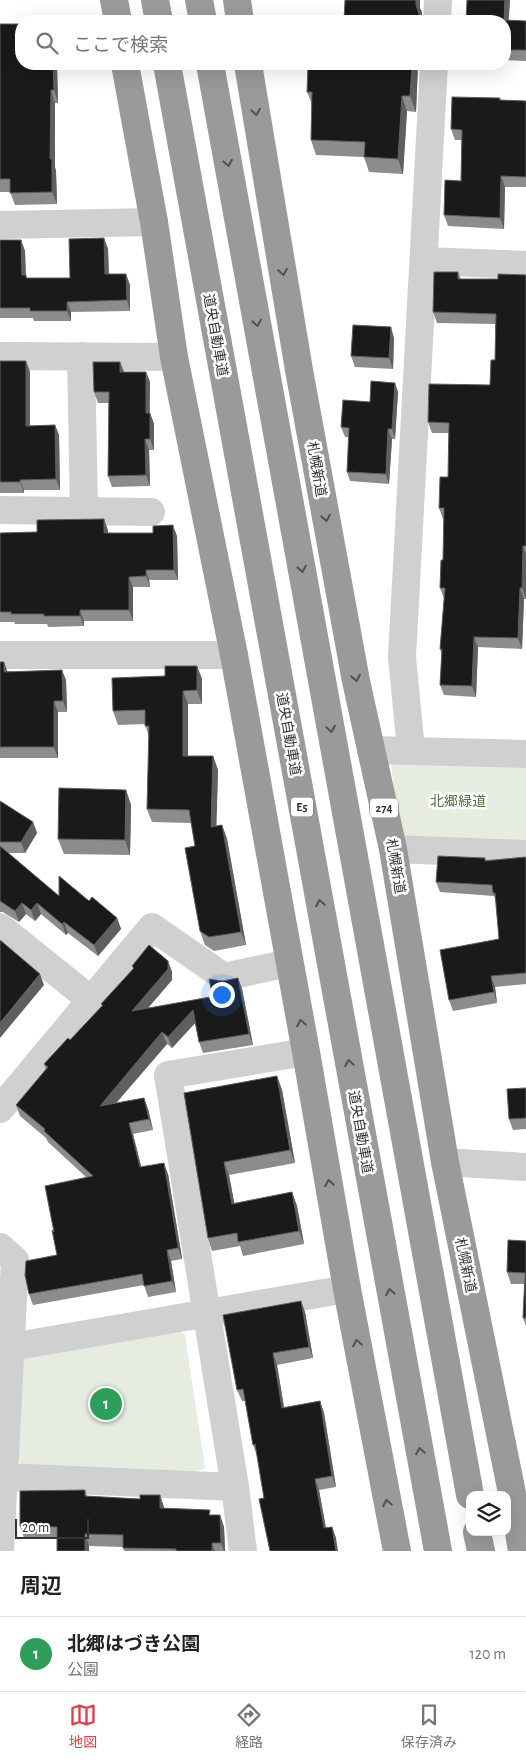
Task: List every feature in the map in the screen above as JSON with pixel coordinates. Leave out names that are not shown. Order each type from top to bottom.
[{"type":"highway","points":[[114,0],[117,15]]},
{"type":"highway","points":[[155,0],[158,15]]},
{"type":"highway","points":[[199,0],[202,15]]},
{"type":"highway","points":[[237,0],[239,15]]},
{"type":"highway","points":[[126,70],[154,222],[174,357],[234,655],[347,1289],[396,1551]]},
{"type":"highway","name":"道央自動車道","points":[[168,70],[438,1551]]},
{"type":"highway","points":[[211,70],[469,1491]]},
{"type":"highway","name":"札幌新道","points":[[249,70],[299,370],[354,672],[393,849],[445,1162],[520,1498],[522,1551]]},
{"type":"highway","points":[[478,1536],[481,1551]]},
{"type":"street","points":[[437,15],[438,0]]},
{"type":"street","points":[[411,750],[402,657],[434,70]]},
{"type":"street","points":[[0,224],[154,222]]},
{"type":"street","points":[[424,261],[526,265]]},
{"type":"street","points":[[0,356],[174,357]]},
{"type":"street","points":[[81,356],[84,511]]},
{"type":"street","points":[[0,510],[151,512]]},
{"type":"street","points":[[0,655],[234,655]]},
{"type":"street","points":[[372,750],[526,754]]},
{"type":"street","points":[[393,849],[526,854]]},
{"type":"street","points":[[0,927],[91,1000]]},
{"type":"street","points":[[0,1109],[152,927],[224,977],[289,963]]},
{"type":"street","points":[[244,1551],[168,1075],[306,1052]]},
{"type":"street","points":[[445,1162],[526,1167]]},
{"type":"street","points":[[0,1551],[11,1347],[7,1253]]},
{"type":"street","points":[[11,1347],[347,1289]]},
{"type":"street","points":[[4,1477],[235,1487]]},
{"type":"green space","name":"北郷緑道","points":[[391,760],[526,765],[526,843],[398,838]]},
{"type":"green space","points":[[177,1328],[185,1335],[205,1468],[189,1476],[23,1468],[14,1453],[19,1355]]},
{"type":"building","points":[[345,0],[416,0],[419,14],[419,15],[344,15]]},
{"type":"building","points":[[467,0],[505,0],[504,15],[466,15]]},
{"type":"building","points":[[511,20],[526,21],[526,50],[511,50]]},
{"type":"building","points":[[0,24],[15,24],[15,70],[53,70],[54,90],[51,90],[50,159],[52,159],[52,192],[10,193],[10,179],[0,179]]},
{"type":"building","points":[[308,70],[412,70],[410,96],[402,96],[398,159],[364,157],[365,142],[311,140],[312,92],[307,92]]},
{"type":"building","points":[[452,97],[500,98],[499,100],[526,101],[526,177],[501,176],[500,218],[444,215],[445,180],[461,181],[462,130],[451,129]]},
{"type":"building","points":[[104,238],[105,274],[126,274],[127,300],[67,302],[67,311],[30,311],[30,308],[0,308],[0,240],[21,240],[22,275],[26,275],[26,278],[70,278],[69,239]]},
{"type":"building","points":[[434,272],[458,272],[458,279],[498,279],[498,274],[526,275],[526,546],[523,546],[518,638],[474,637],[472,686],[440,685],[442,649],[440,649],[445,588],[440,588],[441,560],[443,560],[444,508],[439,508],[440,477],[448,477],[449,423],[428,422],[429,384],[490,385],[491,360],[495,360],[496,314],[433,312]]},
{"type":"building","points":[[353,325],[391,327],[389,358],[351,356]]},
{"type":"building","points":[[0,361],[26,361],[26,426],[55,425],[56,479],[0,482]]},
{"type":"building","points":[[93,362],[120,362],[120,372],[146,372],[146,413],[150,413],[150,439],[145,439],[146,475],[108,476],[109,392],[94,392]]},
{"type":"building","points":[[371,381],[395,383],[392,429],[388,429],[386,474],[347,472],[349,428],[341,427],[343,400],[370,402]]},
{"type":"building","points":[[104,519],[104,533],[153,533],[153,526],[173,525],[174,570],[146,570],[146,576],[129,577],[129,610],[80,610],[80,616],[44,616],[44,614],[0,612],[0,533],[37,532],[37,520]]},
{"type":"building","points":[[0,662],[4,662],[4,672],[62,670],[63,701],[54,701],[54,747],[0,747]]},
{"type":"building","points":[[165,666],[197,666],[197,690],[183,691],[183,756],[213,756],[211,827],[222,825],[241,932],[209,937],[200,931],[185,848],[195,846],[189,810],[147,809],[149,726],[145,726],[145,710],[113,711],[112,678],[165,676]]},
{"type":"building","points":[[59,788],[126,790],[125,840],[58,839]]},
{"type":"building","points":[[0,801],[33,822],[21,842],[0,842]]},
{"type":"building","points":[[0,846],[59,896],[59,876],[89,901],[92,897],[117,918],[94,945],[64,922],[62,924],[37,903],[31,910],[22,903],[15,911],[0,901]]},
{"type":"building","points":[[438,856],[485,858],[485,861],[526,857],[526,973],[491,976],[494,992],[449,1000],[440,950],[499,939],[495,893],[493,893],[492,885],[436,882]]},
{"type":"building","points":[[0,940],[40,974],[0,1023]]},
{"type":"building","points":[[149,945],[168,961],[168,969],[132,1011],[210,997],[213,999],[209,979],[223,981],[238,978],[249,1034],[199,1042],[193,1010],[168,1037],[162,1032],[100,1106],[144,1098],[149,1119],[129,1123],[140,1167],[164,1163],[178,1246],[178,1248],[167,1250],[172,1281],[144,1286],[142,1274],[29,1294],[25,1275],[26,1261],[57,1255],[45,1186],[93,1176],[44,1131],[45,1129],[16,1105],[48,1067],[44,1064],[103,1005],[101,1004],[134,968],[132,966]]},
{"type":"building","points":[[277,1076],[290,1150],[224,1162],[232,1204],[292,1192],[299,1231],[238,1242],[237,1233],[208,1238],[184,1093]]},
{"type":"building","points":[[526,1088],[526,1118],[509,1119],[507,1089]]},
{"type":"building","points":[[508,1240],[526,1241],[526,1318],[523,1318],[525,1273],[507,1272]]},
{"type":"building","points":[[301,1301],[309,1347],[273,1353],[282,1408],[320,1401],[332,1476],[315,1479],[324,1528],[332,1527],[336,1551],[270,1551],[259,1499],[264,1498],[255,1444],[253,1445],[243,1389],[237,1390],[223,1315]]},
{"type":"building","points":[[85,1490],[85,1496],[140,1499],[140,1495],[160,1495],[160,1508],[210,1510],[209,1515],[220,1515],[221,1543],[212,1543],[212,1551],[123,1548],[123,1535],[85,1534],[85,1551],[57,1551],[57,1527],[20,1526],[20,1491]]},
{"type":"place","name":"北郷はづき公園","points":[[106,1404]]}]
